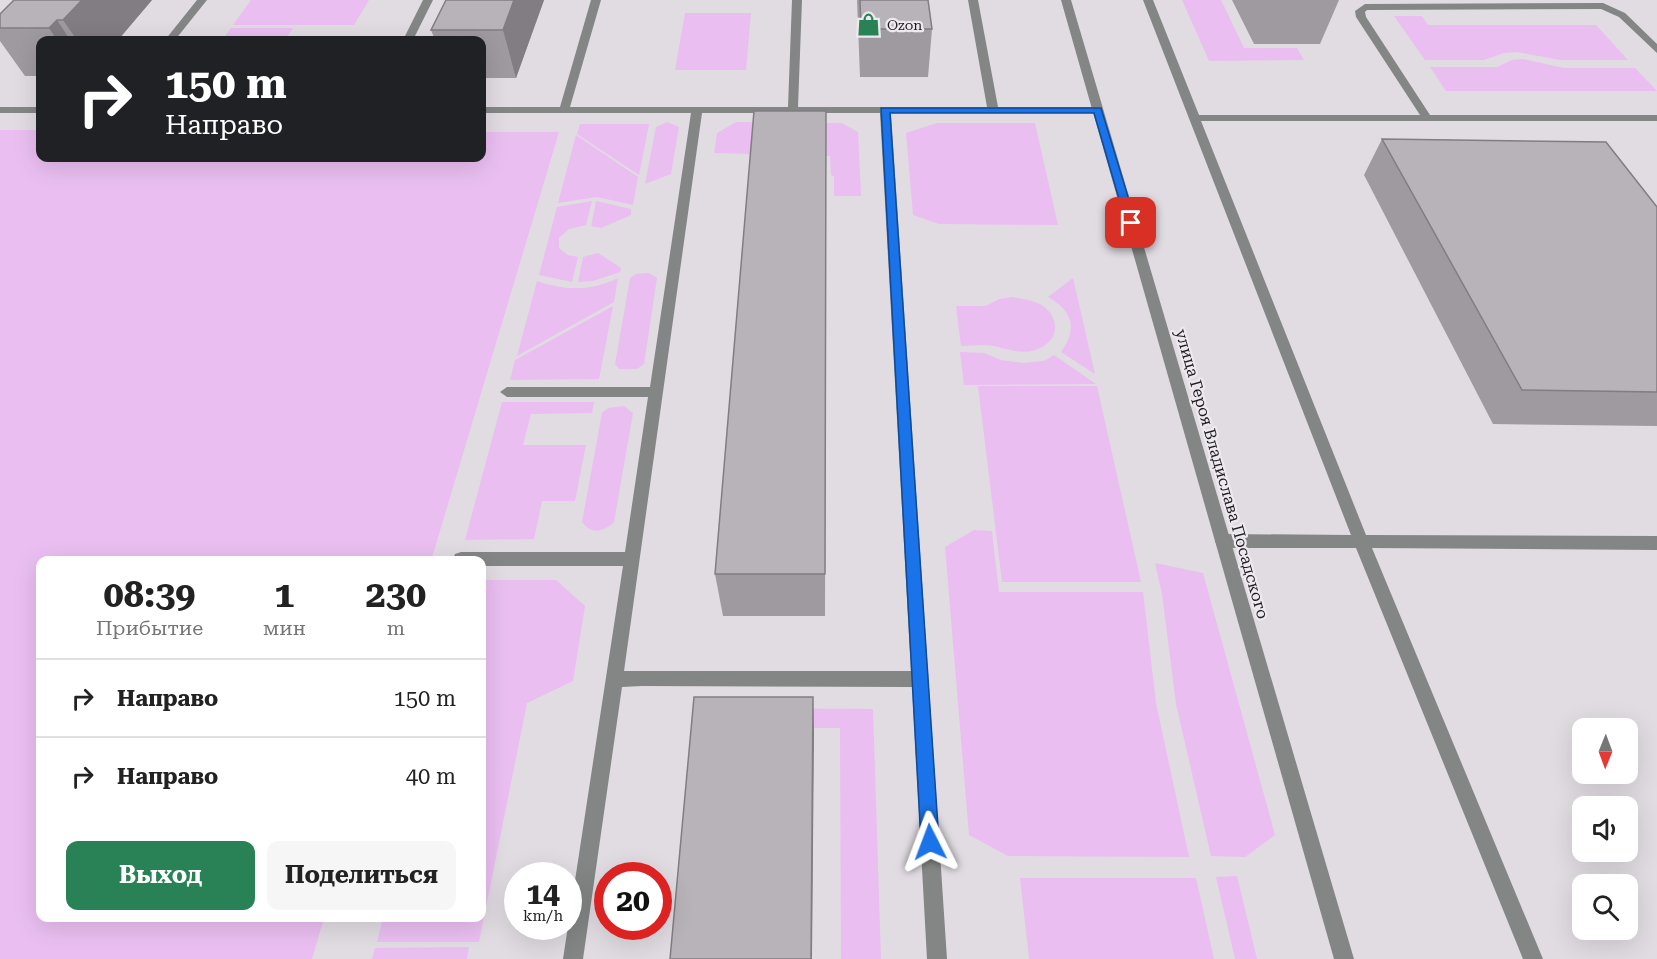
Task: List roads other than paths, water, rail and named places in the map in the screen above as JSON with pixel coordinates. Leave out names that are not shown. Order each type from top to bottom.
[{"type":"street","points":[[173,36],[202,0]]},
{"type":"street","points":[[410,36],[428,0]]},
{"type":"street","points":[[564,110],[596,0]]},
{"type":"street","points":[[793,110],[797,0]]},
{"type":"street","points":[[973,0],[993,110]]},
{"type":"street","name":"улица Героя Владислава Посадского","points":[[1066,0],[1344,959]]},
{"type":"street","points":[[1148,0],[1361,541],[1533,959]]},
{"type":"street","points":[[1427,118],[1360,11],[1365,7],[1387,3],[1600,3],[1622,15],[1657,50]]},
{"type":"street","points":[[0,110],[36,110]]},
{"type":"street","points":[[486,110],[1098,110]]},
{"type":"street","points":[[573,959],[697,110]]},
{"type":"street","points":[[885,110],[937,959]]},
{"type":"street","points":[[1196,118],[1657,118]]},
{"type":"street","points":[[507,392],[656,392]]},
{"type":"street","points":[[1223,541],[1657,543]]},
{"type":"street","points":[[486,559],[632,559]]},
{"type":"street","points":[[614,679],[920,679]]},
{"type":"place","name":"Ozon","points":[[869,25]]}]
